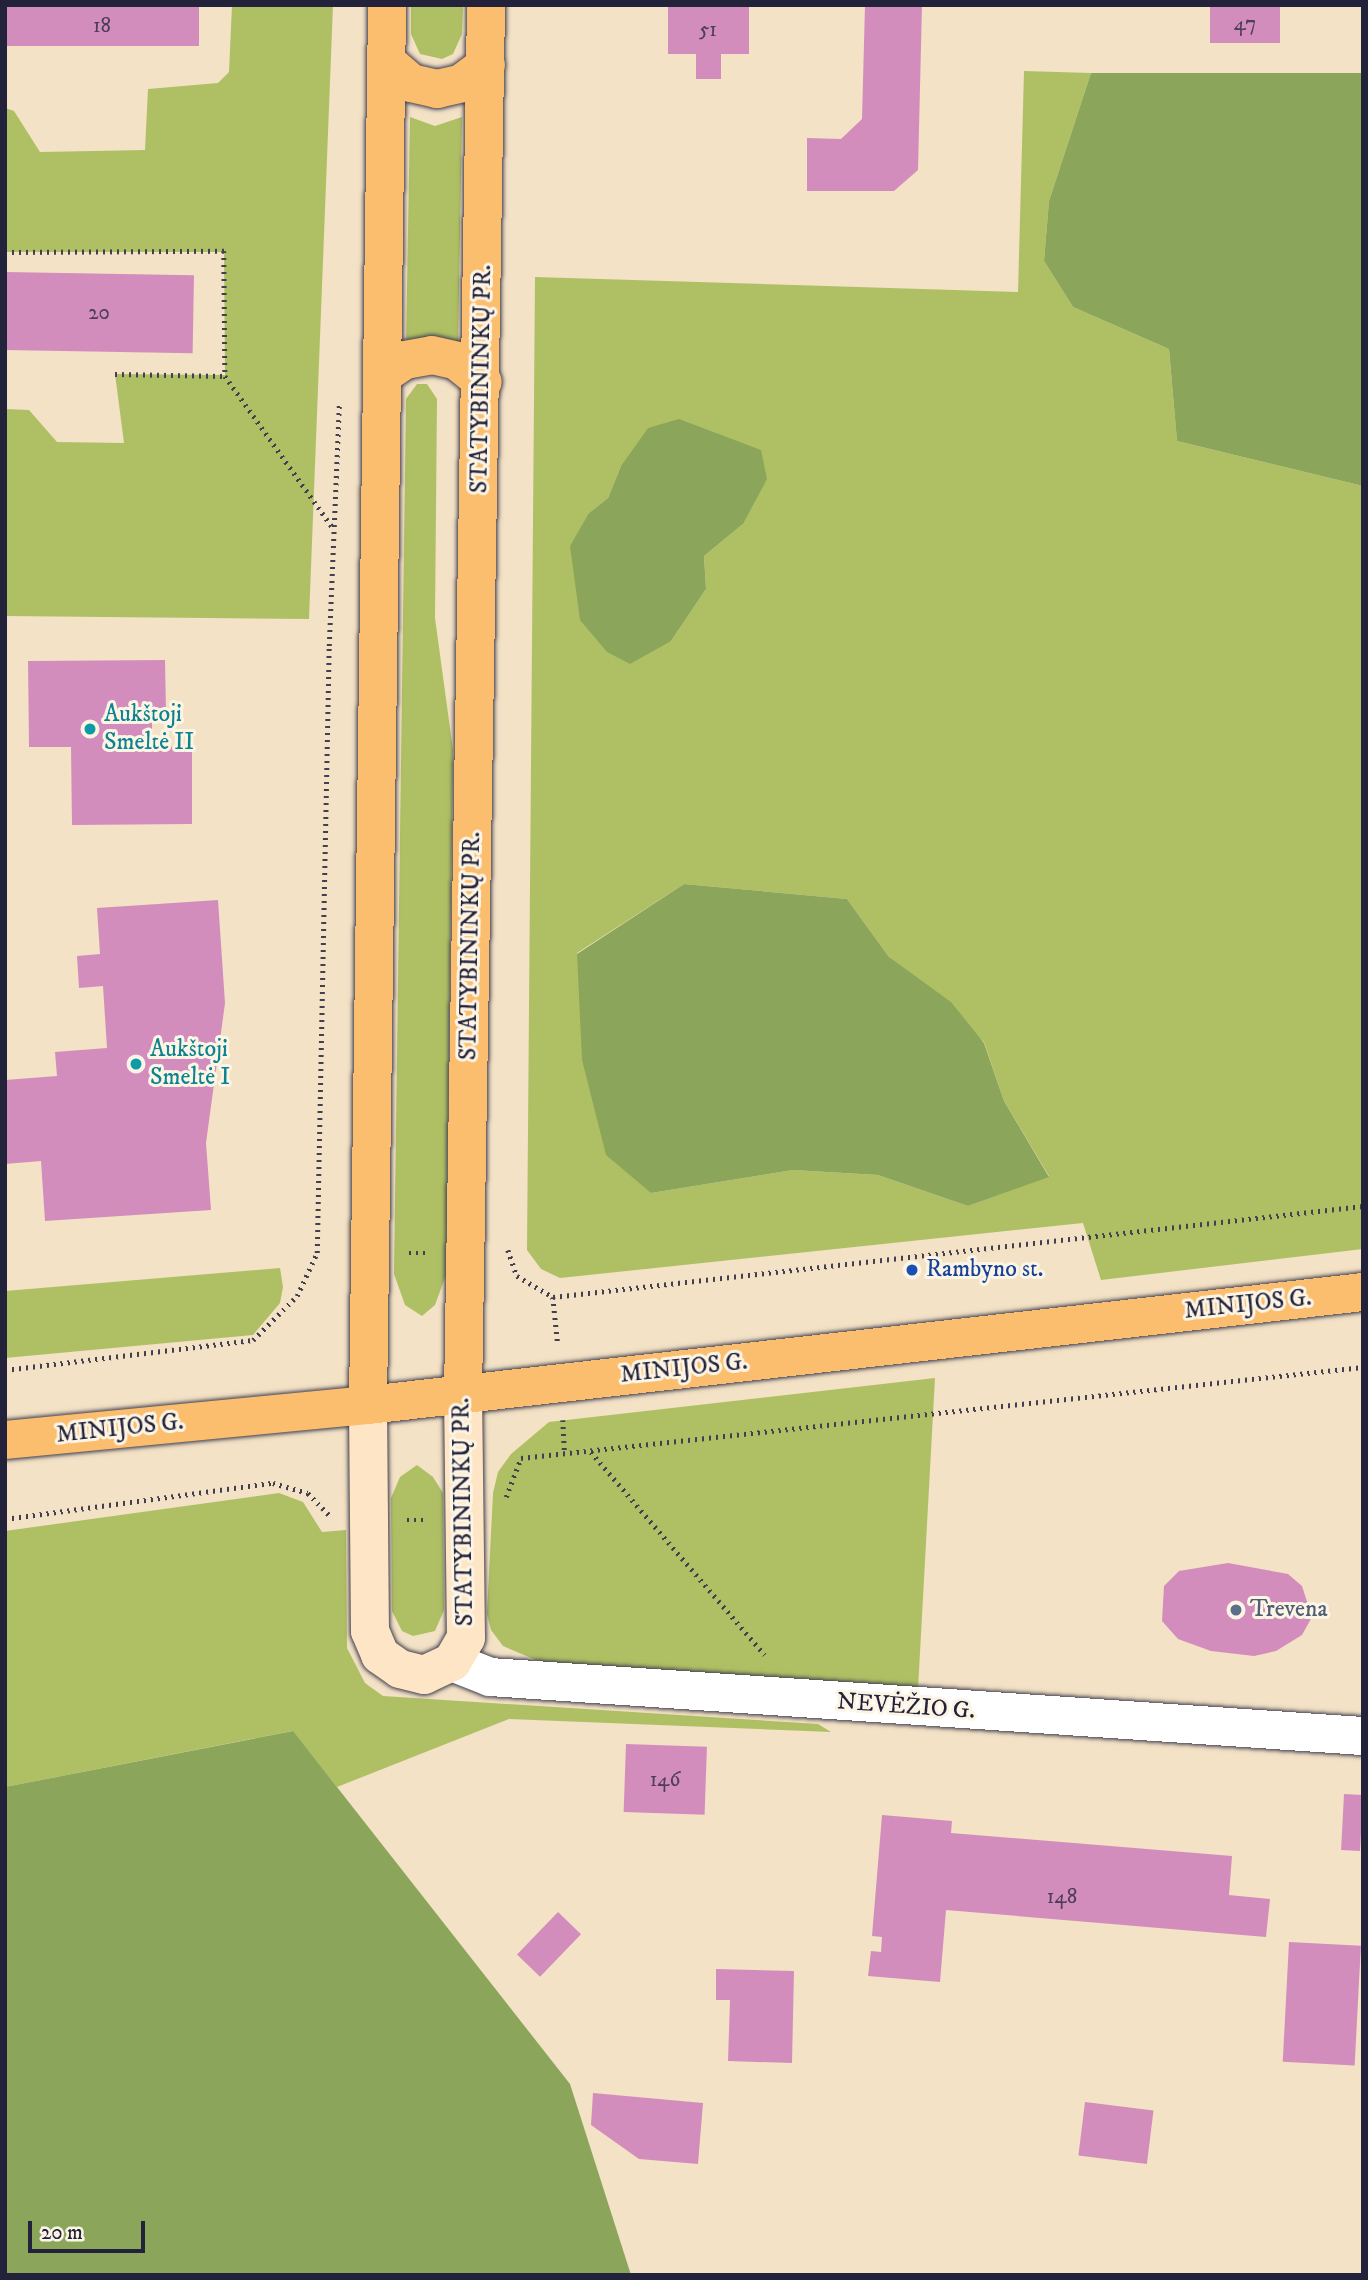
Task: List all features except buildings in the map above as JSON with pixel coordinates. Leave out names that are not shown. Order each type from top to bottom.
[{"type":"main road","name":"STATYBININKŲ PR.","points":[[387,5],[368,1405],[370,1631],[380,1655],[400,1670],[424,1675],[452,1662],[466,1638],[463,1394],[483,382],[486,5]]},
{"type":"main road","points":[[387,62],[411,83],[437,89],[462,83],[486,65]]},
{"type":"main road","points":[[384,374],[405,360],[432,355],[457,361],[483,382]]},
{"type":"main road","name":"MINIJOS G.","points":[[5,1440],[368,1405],[1363,1292]]},
{"type":"street","name":"NEVĖŽIO G.","points":[[452,1662],[490,1677],[1363,1737]]},
{"type":"path","points":[[5,252],[224,251],[225,376],[334,528]]},
{"type":"path","points":[[115,374],[225,376]]},
{"type":"path","points":[[5,1370],[253,1340],[297,1296],[317,1253],[334,528],[340,396]]},
{"type":"path","points":[[553,1297],[1363,1206]]},
{"type":"path","points":[[5,1518],[273,1483],[308,1493],[331,1518],[500,1522],[508,1488],[521,1458],[1363,1367]]},
{"type":"path","points":[[590,1451],[803,1700]]},
{"type":"green space","points":[[232,5],[333,5],[309,619],[5,616],[5,409],[29,410],[57,442],[124,443],[115,374],[225,375],[224,252],[5,252],[5,108],[14,111],[40,152],[145,150],[148,89],[218,83],[229,72]]},
{"type":"green space","points":[[411,5],[463,5],[462,34],[453,54],[442,59],[420,54],[411,34]]},
{"type":"green space","points":[[1024,71],[1091,73],[1049,201],[1044,261],[1073,307],[1169,349],[1177,441],[1363,486],[1363,1249],[1101,1280],[1083,1223],[560,1278],[541,1269],[527,1250],[535,277],[1018,292]],"holes":[[[621,466],[743,524],[704,556],[706,589],[671,641],[589,513],[608,498]],[[684,884],[847,899],[889,957],[984,1042],[1004,1101],[1049,1176],[968,1206],[878,1175],[793,1170],[651,1193],[577,953]]]},
{"type":"green space","points":[[1091,73],[1363,73],[1363,486],[1177,441],[1169,349],[1073,307],[1044,261],[1049,201]]},
{"type":"green space","points":[[410,117],[435,126],[462,117],[458,348],[406,347]]},
{"type":"green space","points":[[417,384],[427,384],[437,399],[435,618],[453,750],[446,1275],[435,1305],[422,1316],[405,1305],[394,1274],[406,399]]},
{"type":"green space","points":[[679,419],[761,450],[767,479],[743,524],[704,556],[706,589],[671,641],[630,664],[607,652],[580,620],[570,546],[589,513],[608,498],[621,466],[648,428]]},
{"type":"green space","points":[[684,884],[847,899],[889,957],[951,1002],[984,1043],[1004,1101],[1049,1177],[968,1206],[878,1175],[793,1170],[651,1193],[606,1155],[582,1060],[577,954]]},
{"type":"green space","points":[[280,1268],[283,1287],[280,1303],[253,1335],[5,1358],[5,1291]]},
{"type":"green space","points":[[935,1378],[918,1689],[543,1663],[503,1646],[491,1630],[487,1614],[493,1493],[498,1472],[511,1454],[549,1422]]},
{"type":"green space","points":[[417,1465],[433,1477],[443,1493],[444,1610],[435,1631],[413,1636],[402,1631],[392,1611],[391,1498],[400,1477]]},
{"type":"green space","points":[[279,1493],[303,1502],[322,1532],[346,1530],[347,1648],[365,1683],[383,1696],[818,1724],[831,1732],[509,1719],[337,1787],[292,1731],[5,1787],[5,1531]]},
{"type":"green space","points":[[293,1731],[570,2084],[631,2275],[5,2275],[5,1787]]},
{"type":"place","name":"Aukštoji Smeltė II","points":[[90,729]]},
{"type":"place","name":"Aukštoji Smeltė I","points":[[136,1064]]},
{"type":"place","name":"Rambyno st.","points":[[912,1270]]},
{"type":"place","name":"Trevena","points":[[1236,1610]]}]
